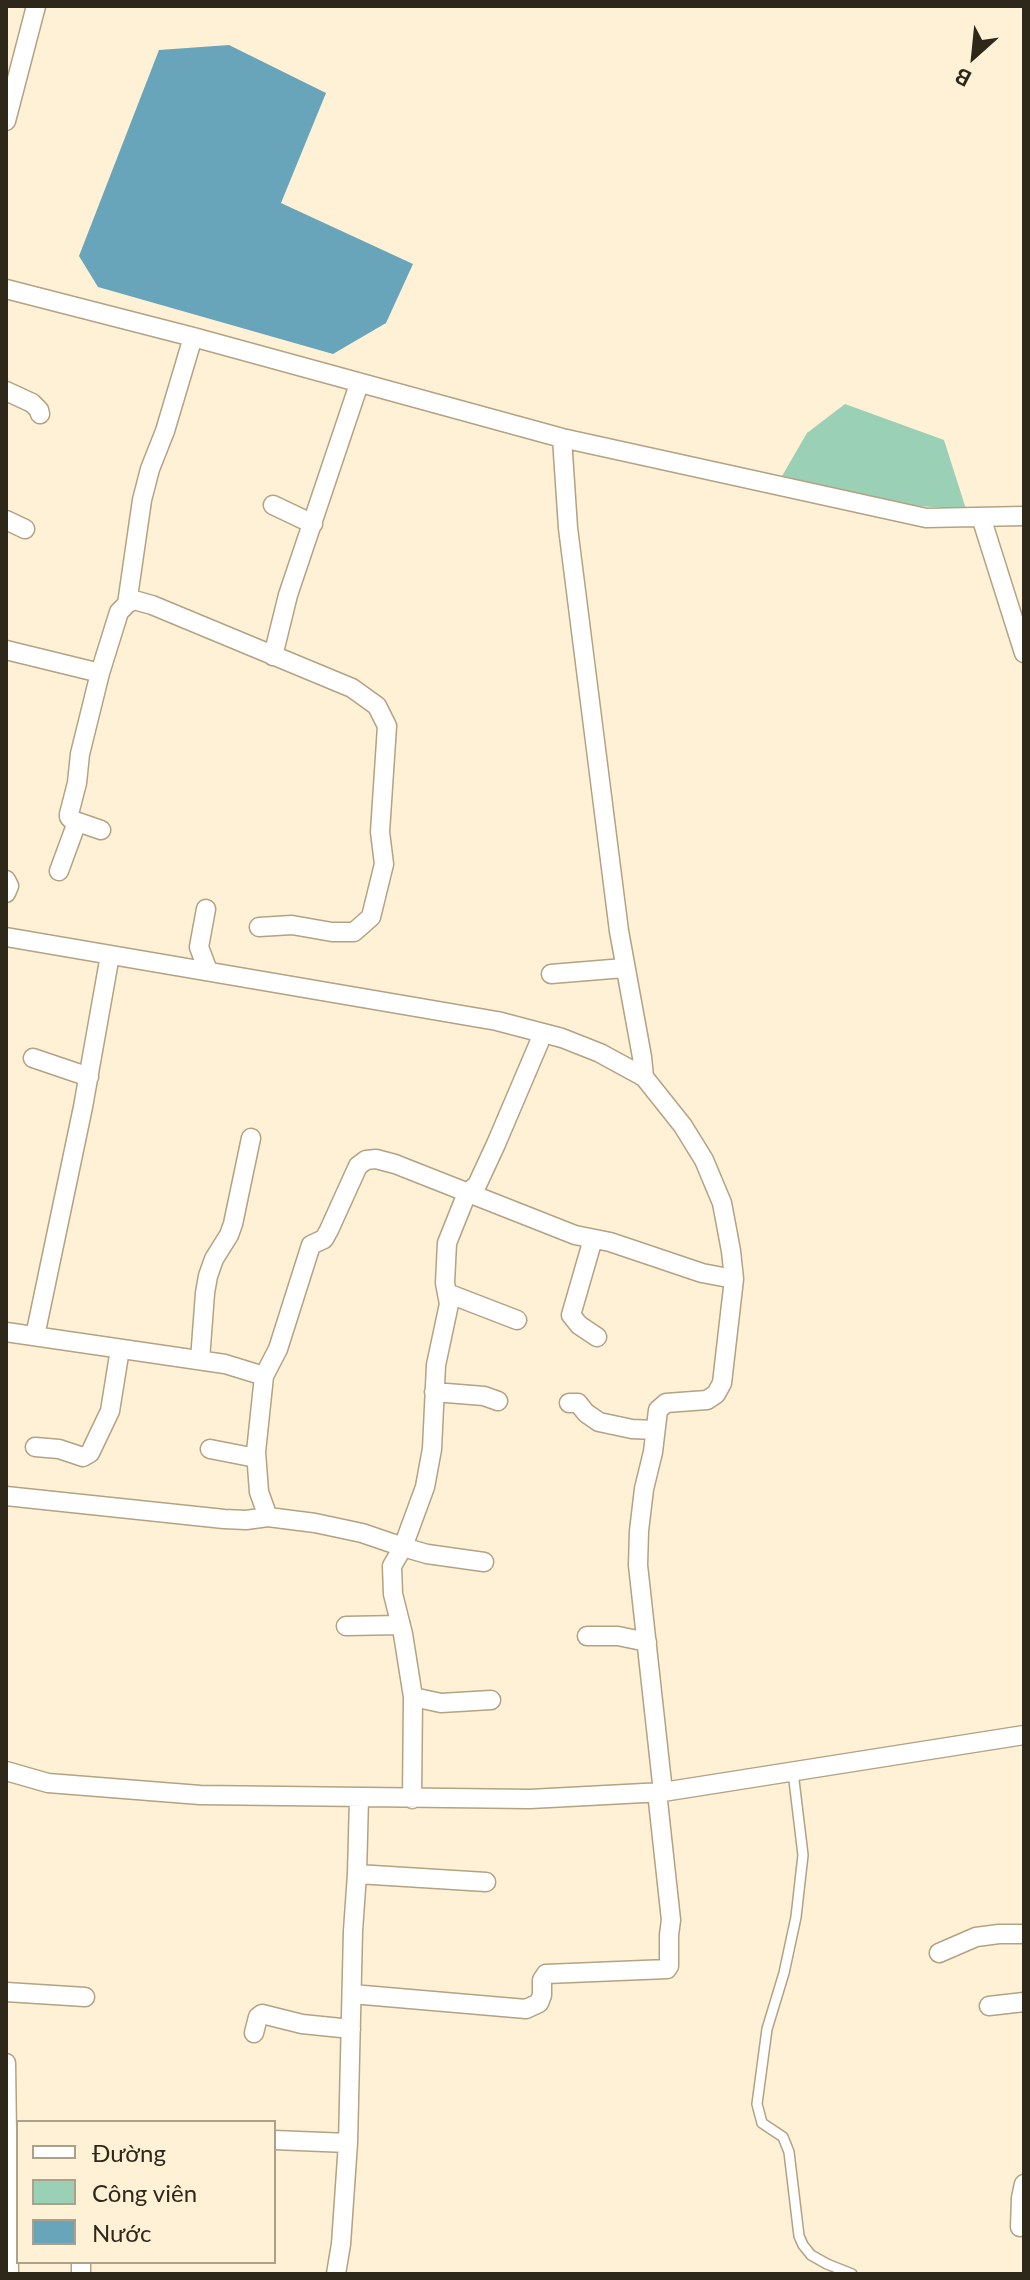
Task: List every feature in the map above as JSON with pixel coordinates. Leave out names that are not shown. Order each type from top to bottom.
[{"type":"street","points":[[6,121],[12,75],[36,6]]},
{"type":"street","points":[[6,289],[562,438],[926,518],[1024,516]]},
{"type":"street","points":[[127,604],[142,500],[193,337]]},
{"type":"street","points":[[273,656],[288,595],[359,384]]},
{"type":"street","points":[[6,391],[32,403],[40,414]]},
{"type":"street","points":[[562,438],[568,528],[624,968],[644,1077]]},
{"type":"street","points":[[273,505],[313,524]]},
{"type":"street","points":[[981,517],[1024,653]]},
{"type":"street","points":[[6,520],[25,529]]},
{"type":"street","points":[[101,830],[77,822],[69,814],[100,673],[119,612],[134,600],[352,688],[377,706],[387,726],[380,832],[384,864],[371,917],[354,932],[332,932],[292,925],[259,927]]},
{"type":"street","points":[[6,650],[100,673]]},
{"type":"street","points":[[59,871],[77,822]]},
{"type":"street","points":[[6,880],[9,886],[6,893]]},
{"type":"street","points":[[206,909],[199,947],[208,971]]},
{"type":"street","points":[[6,937],[497,1021],[562,1038],[600,1053],[644,1077],[695,1143],[716,1185],[727,1222],[734,1279],[722,1383],[716,1394],[707,1400],[677,1401],[658,1410],[639,1531],[638,1565],[671,1920],[669,1966],[667,1969],[546,1974],[542,1977],[539,2003],[526,2009],[352,1994]]},
{"type":"street","points":[[35,1336],[89,1077],[110,955]]},
{"type":"street","points":[[551,974],[624,968]]},
{"type":"street","points":[[412,1799],[413,1697],[391,1575],[428,1475],[438,1355],[449,1304],[445,1279],[447,1243],[467,1193],[477,1185],[534,1056],[541,1033]]},
{"type":"street","points":[[33,1058],[89,1077]]},
{"type":"street","points":[[200,1360],[208,1276],[233,1224],[251,1138]]},
{"type":"street","points":[[268,1517],[259,1492],[256,1458],[264,1376],[278,1349],[311,1245],[324,1239],[361,1163],[376,1159],[386,1161],[575,1235],[610,1242],[702,1273],[734,1279]]},
{"type":"street","points":[[593,1239],[571,1315],[579,1325],[597,1337]]},
{"type":"street","points":[[447,1293],[517,1320]]},
{"type":"street","points":[[6,1332],[225,1364],[264,1376]]},
{"type":"street","points":[[35,1447],[59,1449],[83,1457],[90,1453],[110,1411],[120,1349]]},
{"type":"street","points":[[434,1392],[484,1396],[498,1401]]},
{"type":"street","points":[[569,1403],[578,1403],[599,1422],[655,1430]]},
{"type":"street","points":[[210,1449],[256,1458]]},
{"type":"street","points":[[6,1496],[224,1519],[268,1517],[332,1525],[427,1554],[484,1562]]},
{"type":"street","points":[[346,1626],[401,1625]]},
{"type":"street","points":[[587,1636],[618,1636],[647,1642]]},
{"type":"street","points":[[413,1697],[441,1703],[491,1700]]},
{"type":"street","points":[[6,1771],[48,1783],[200,1795],[530,1799],[660,1792],[1024,1735]]},
{"type":"street","points":[[336,2274],[348,2143],[359,1798]]},
{"type":"street","points":[[357,1874],[486,1882]]},
{"type":"street","points":[[939,1953],[976,1937],[1024,1934]]},
{"type":"street","points":[[6,1992],[85,1997]]},
{"type":"street","points":[[989,2006],[1024,2002]]},
{"type":"street","points":[[254,2033],[258,2017],[262,2014],[302,2024],[351,2029]]},
{"type":"street","points":[[6,2063],[9,2274]]},
{"type":"street","points":[[276,2140],[348,2143]]},
{"type":"street","points":[[1020,2227],[1024,2184]]},
{"type":"lane","points":[[793,1772],[803,1855],[800,1886],[784,1973],[767,2029],[757,2104],[762,2123],[783,2137],[789,2152],[799,2236],[803,2245],[811,2255],[852,2274]]},
{"type":"green space","points":[[845,404],[944,440],[966,509],[898,505],[782,476],[807,433]]},
{"type":"water","points":[[229,45],[326,93],[281,203],[413,264],[386,323],[333,354],[98,287],[79,256],[159,50]]}]
